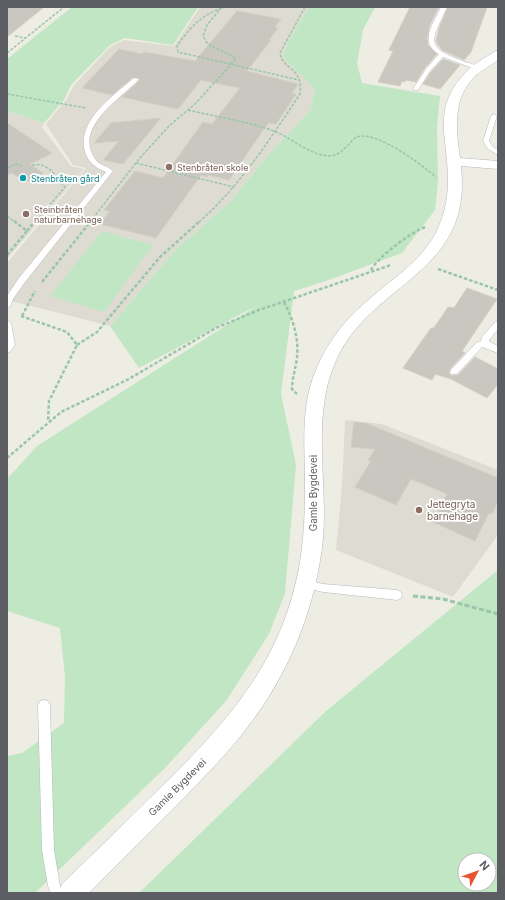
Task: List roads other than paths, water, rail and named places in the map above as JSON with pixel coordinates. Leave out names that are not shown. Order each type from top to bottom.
[{"type":"street","name":"Gamle Bygdevei","points":[[70,893],[204,761],[242,717],[259,694],[284,647],[293,625],[306,584],[313,533],[313,433],[315,399],[323,368],[341,337],[353,323],[418,266],[442,237],[452,214],[455,190],[454,162],[449,126],[450,107],[459,86],[477,68],[498,54]]},
{"type":"street","points":[[454,162],[498,165]]},
{"type":"lane","points":[[444,7],[430,42],[432,48],[442,54],[477,68]]},
{"type":"lane","points":[[416,89],[428,70],[442,54]]},
{"type":"lane","points":[[7,304],[22,280],[110,170],[97,165],[92,159],[86,144],[89,129],[109,102],[136,79]]},
{"type":"lane","points":[[494,116],[486,142],[490,148],[498,153]]},
{"type":"lane","points":[[7,323],[11,345],[7,350]]},
{"type":"lane","points":[[486,344],[485,339],[498,324]]},
{"type":"lane","points":[[454,372],[480,344],[486,344],[498,350]]},
{"type":"lane","points":[[306,584],[324,588],[397,595]]},
{"type":"lane","points":[[44,705],[48,850],[54,886],[57,893]]},
{"type":"place","name":"Stenbråten skole","points":[[169,167]]},
{"type":"place","name":"Stenbråten gård","points":[[23,178]]},
{"type":"place","name":"Steinbråten naturbarnehage","points":[[26,214]]},
{"type":"place","name":"Jettegryta barnehage","points":[[419,510]]}]
